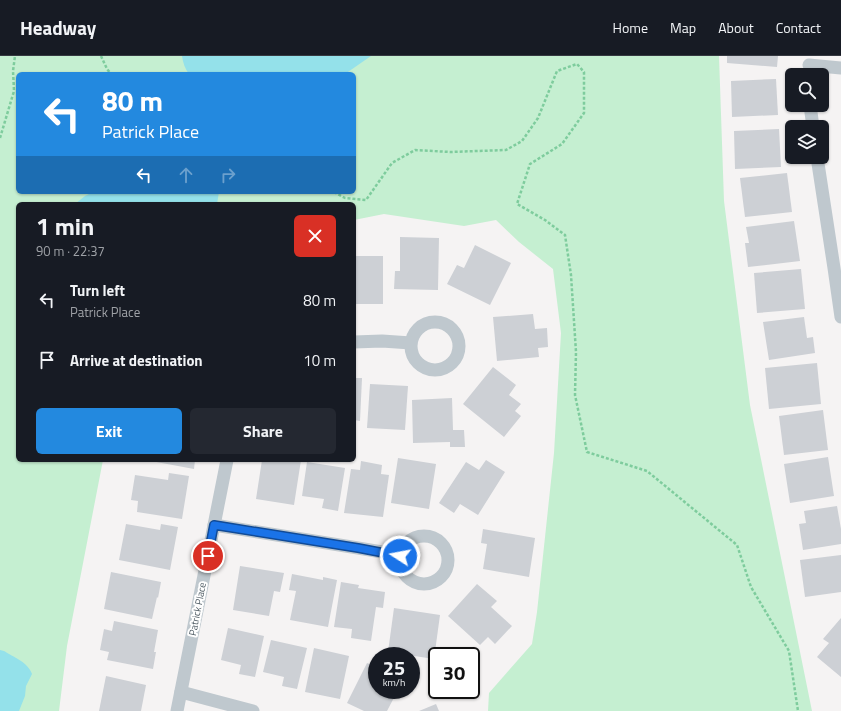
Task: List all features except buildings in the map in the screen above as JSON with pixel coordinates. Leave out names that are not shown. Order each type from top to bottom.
[{"type":"street","points":[[810,65],[841,68]]},
{"type":"street","points":[[818,164],[838,267],[841,317]]},
{"type":"street","points":[[356,342],[382,341],[411,343]]},
{"type":"street","name":"Patrick Place","points":[[177,711],[227,462]]},
{"type":"street","points":[[214,525],[400,556]]},
{"type":"street","points":[[180,692],[253,711]]},
{"type":"path","points":[[0,138],[14,91],[13,71],[15,56]]},
{"type":"path","points":[[101,56],[109,72]]},
{"type":"path","points":[[338,194],[345,198],[366,200],[392,163],[415,150],[450,152],[506,150],[522,141],[538,118],[557,71],[577,64],[584,72],[584,113],[562,144],[530,164],[517,204],[545,220],[565,235],[572,283],[576,352],[575,395],[587,452],[647,471],[737,545],[751,587],[789,651],[798,711]]},
{"type":"green space","points":[[0,56],[719,56],[724,201],[750,405],[812,711],[488,711],[489,693],[532,644],[537,612],[554,453],[561,333],[553,269],[519,242],[496,220],[464,226],[384,214],[356,220],[356,202],[16,202],[16,462],[103,462],[67,646],[59,711],[0,711]]},
{"type":"water","points":[[182,56],[371,56],[348,72],[188,72],[184,66]]},
{"type":"water","points":[[89,194],[219,194],[217,202],[78,202]]},
{"type":"water","points":[[0,650],[24,663],[32,674],[26,686],[25,696],[19,711],[0,711]]},
{"type":"route","points":[[208,556],[214,525],[400,556]]}]
